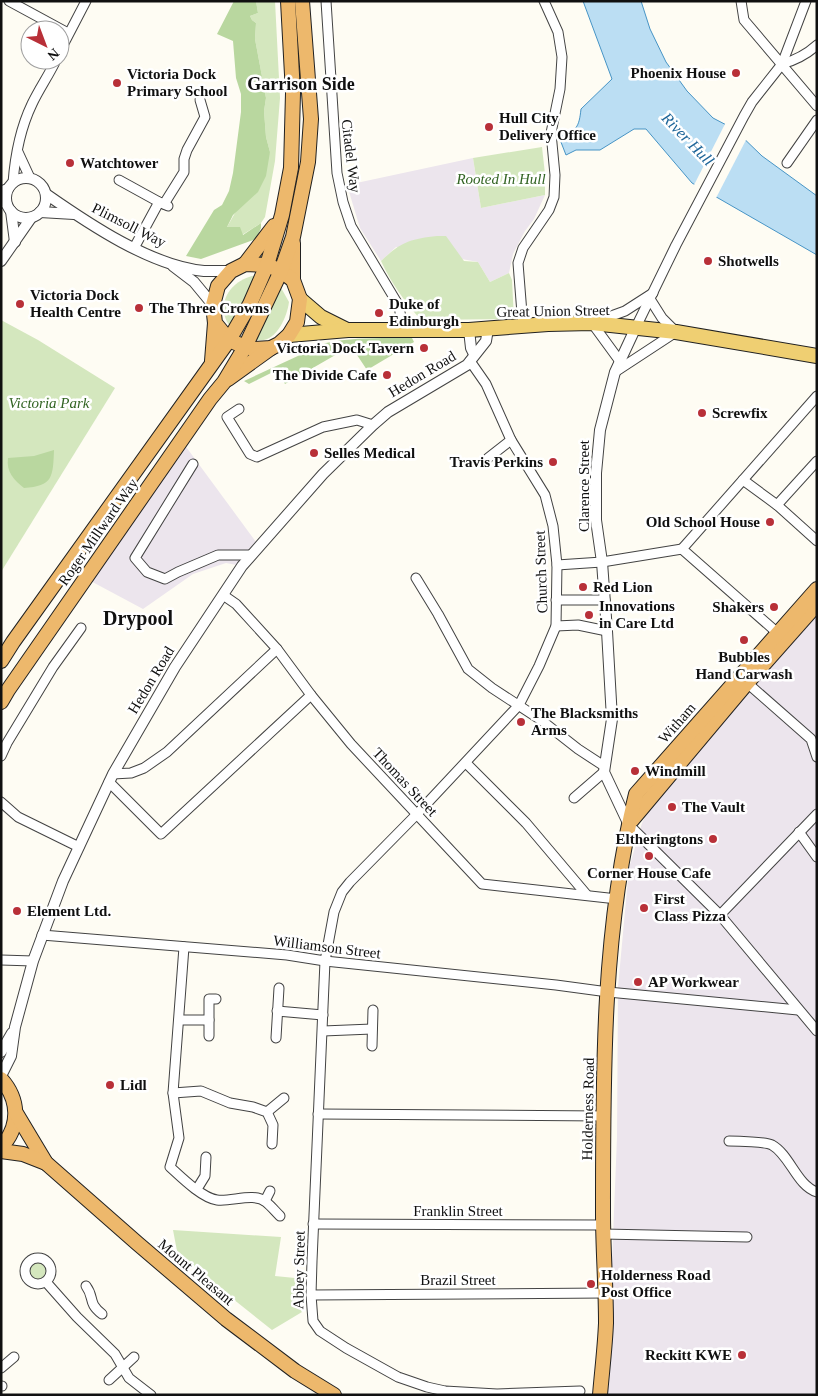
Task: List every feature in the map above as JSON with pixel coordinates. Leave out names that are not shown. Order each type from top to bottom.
[{"type":"highway","name":"Roger Millward Way","points":[[1,660],[229,340],[250,304],[267,264],[282,215],[291,168],[293,93],[288,1]]},
{"type":"highway","name":"Roger Millward Way","points":[[1,702],[77,590],[224,382],[245,347],[281,271],[293,237],[308,162],[311,119],[302,1]]},
{"type":"highway","name":"Roger Millward Way","points":[[245,264],[282,215]]},
{"type":"highway","name":"Roger Millward Way","points":[[293,237],[293,280]]},
{"type":"highway","points":[[212,362],[215,323],[212,305],[218,286],[231,270],[245,264],[267,264],[293,280],[300,299],[297,322],[289,335]]},
{"type":"highway","points":[[215,323],[229,340],[254,349],[271,348]]},
{"type":"highway","name":"Roger Millward Way","points":[[224,382],[289,335]]},
{"type":"highway","name":"Witham","points":[[629,825],[636,794],[743,680],[781,636],[817,589]]},
{"type":"highway","name":"Witham","points":[[781,636],[817,604]]},
{"type":"highway","name":"Witham","points":[[629,825],[743,680]]},
{"type":"highway","name":"Holderness Road","points":[[600,1395],[606,1326],[603,1229],[603,1116],[608,992],[617,899],[629,825]]},
{"type":"highway","points":[[1,1077],[9,1088],[14,1100],[16,1113],[14,1128],[1,1147]]},
{"type":"highway","points":[[16,1113],[46,1163]]},
{"type":"highway","points":[[1,1152],[23,1154],[46,1163]]},
{"type":"highway","name":"Mount Pleasant","points":[[46,1163],[198,1297],[295,1371],[334,1395]]},
{"type":"highway","points":[[602,1366],[609,1395]]},
{"type":"main road","name":"Great Union Street","points":[[300,299],[321,317],[348,330]]},
{"type":"main road","name":"Great Union Street","points":[[289,335],[348,330],[468,330],[592,323],[676,332],[817,356]]},
{"type":"street","points":[[9,1],[44,20]]},
{"type":"street","points":[[70,29],[86,1]]},
{"type":"street","name":"Citadel Way","points":[[326,1],[337,173],[351,226],[398,306],[401,330]]},
{"type":"street","points":[[523,326],[518,263],[523,248],[549,210],[554,198],[555,175],[551,133],[560,89],[562,57],[558,32],[544,1]]},
{"type":"street","points":[[741,1],[744,20],[817,106]]},
{"type":"street","points":[[782,64],[806,1]]},
{"type":"street","points":[[782,64],[796,60],[817,45]]},
{"type":"street","name":"Clarence Street","points":[[604,769],[612,719],[602,562],[596,520],[596,473],[600,430],[619,360],[740,123],[752,102],[782,64]]},
{"type":"street","points":[[15,242],[7,206],[8,187],[17,149],[32,104],[52,70]]},
{"type":"street","points":[[134,248],[184,172],[184,159],[187,150],[205,118],[200,100]]},
{"type":"street","points":[[787,163],[817,120]]},
{"type":"street","points":[[17,149],[30,178]]},
{"type":"street","points":[[1,261],[44,207],[46,194],[40,184],[30,178],[24,178],[8,187]]},
{"type":"street","points":[[119,180],[164,204]]},
{"type":"street","name":"Plimsoll Way","points":[[46,194],[75,214],[134,248],[169,263],[203,271],[231,270]]},
{"type":"street","points":[[7,206],[20,217],[36,215]]},
{"type":"street","name":"Plimsoll Way","points":[[36,215],[75,214]]},
{"type":"street","name":"Plimsoll Way","points":[[169,263],[194,282],[212,305]]},
{"type":"street","points":[[615,372],[676,332],[662,318],[652,296],[625,311],[592,323],[619,360]]},
{"type":"street","name":"Hedon Road","points":[[1,1077],[11,1056],[15,1027],[42,935],[79,847],[111,778],[175,667],[251,555],[323,474],[373,424],[388,412],[463,368],[486,341],[488,329]]},
{"type":"street","name":"Hedon Road","points":[[468,330],[472,358]]},
{"type":"street","name":"Church Street","points":[[417,814],[519,706],[556,626],[557,565],[554,526],[545,495],[511,440],[472,358]]},
{"type":"street","points":[[557,565],[602,562],[682,549],[817,396]]},
{"type":"street","points":[[239,409],[227,417],[250,454],[257,457],[323,427],[357,420],[373,424]]},
{"type":"street","points":[[488,458],[511,440]]},
{"type":"street","points":[[777,505],[817,461]]},
{"type":"street","points":[[193,464],[135,558],[147,572],[166,579],[178,572],[218,556],[251,555]]},
{"type":"street","points":[[743,480],[777,505],[817,541]]},
{"type":"street","points":[[682,549],[781,636]]},
{"type":"street","points":[[416,578],[468,669],[492,688],[541,720],[604,769],[610,787],[629,825],[720,914],[817,1031]]},
{"type":"street","name":"Thomas Street","points":[[223,595],[241,610],[277,649],[351,744],[482,884],[507,888],[586,894],[617,899]]},
{"type":"street","points":[[556,600],[604,600]]},
{"type":"street","points":[[556,626],[578,625],[607,631]]},
{"type":"street","points":[[1,756],[53,668],[81,628]]},
{"type":"street","points":[[277,649],[167,752],[144,768],[111,778],[161,834],[311,695]]},
{"type":"street","points":[[743,680],[811,738],[817,757]]},
{"type":"street","points":[[466,763],[526,824],[586,894]]},
{"type":"street","points":[[574,798],[604,769]]},
{"type":"street","points":[[610,787],[620,799],[630,800],[636,794]]},
{"type":"street","points":[[1,802],[18,817],[79,847]]},
{"type":"street","name":"Abbey Street","points":[[417,814],[350,882],[342,892],[334,912],[325,961],[311,1295],[313,1321],[320,1331],[398,1377],[445,1391],[497,1394],[580,1391]]},
{"type":"street","points":[[720,914],[817,814]]},
{"type":"street","points":[[799,832],[817,857]]},
{"type":"street","name":"Williamson Street","points":[[42,935],[287,955],[325,961],[608,992],[798,1010]]},
{"type":"street","points":[[184,947],[173,1093],[179,1138],[170,1167],[197,1189],[216,1200],[257,1198],[265,1201],[280,1216]]},
{"type":"street","points":[[1,960],[33,962]]},
{"type":"street","points":[[276,1038],[279,988]]},
{"type":"street","points":[[209,1036],[210,998],[216,999]]},
{"type":"street","points":[[372,1046],[373,1010]]},
{"type":"street","points":[[278,1011],[323,1015]]},
{"type":"street","points":[[179,1020],[210,1020]]},
{"type":"street","name":"Hedon Road","points":[[1,1052],[15,1027]]},
{"type":"street","points":[[323,1031],[372,1029]]},
{"type":"street","points":[[173,1093],[201,1091],[230,1103],[253,1107],[267,1112],[273,1125],[272,1144]]},
{"type":"street","points":[[267,1112],[284,1098]]},
{"type":"street","points":[[318,1114],[603,1116]]},
{"type":"street","points":[[729,1141],[771,1145],[786,1160],[802,1182],[817,1192]]},
{"type":"street","points":[[197,1189],[204,1176],[206,1157]]},
{"type":"street","points":[[265,1201],[270,1191]]},
{"type":"street","name":"Franklin Street","points":[[314,1224],[603,1229],[747,1238]]},
{"type":"street","points":[[46,1282],[77,1317],[115,1354],[129,1378],[151,1395]]},
{"type":"street","points":[[86,1286],[92,1306],[102,1314]]},
{"type":"street","name":"Brazil Street","points":[[311,1295],[606,1293]]},
{"type":"street","points":[[77,1317],[92,1306]]},
{"type":"street","points":[[1,1368],[14,1357]]},
{"type":"street","points":[[109,1380],[134,1358]]},
{"type":"shaded area","points":[[473,158],[481,208],[545,195],[534,219],[525,231],[513,254],[509,273],[490,282],[478,262],[396,247],[381,261],[360,228],[347,185]]},
{"type":"shaded area","points":[[181,440],[259,546],[242,566],[226,563],[193,574],[143,609],[85,578]]},
{"type":"shaded area","points":[[817,611],[817,1395],[609,1395],[605,1381],[617,1137],[618,987],[629,868],[642,823],[651,805]]},
{"type":"green space","points":[[234,1],[256,1],[258,13],[250,16],[256,23],[255,39],[266,98],[264,111],[266,137],[270,152],[266,176],[258,192],[233,215],[227,227],[240,227],[243,235],[261,223],[261,228],[256,239],[201,259],[186,256],[214,210],[222,205],[229,191],[241,112],[241,94],[236,78],[233,41],[217,34]]},
{"type":"green space","points":[[256,1],[275,1],[280,98],[275,161],[265,217],[261,223],[242,235],[227,227],[270,152],[266,137],[264,111],[266,98],[255,39],[256,23],[250,16],[258,13]]},
{"type":"green space","name":"Rooted In Hull","points":[[542,147],[545,195],[481,208],[473,158]]},
{"type":"green space","points":[[446,236],[464,261],[478,262],[490,282],[509,273],[512,280],[514,319],[421,320],[399,292],[381,261],[394,249],[406,242]]},
{"type":"green space","points":[[252,276],[258,277],[232,329],[226,321],[224,312],[226,296],[236,284]]},
{"type":"green space","points":[[280,286],[289,302],[286,316],[278,330],[268,339],[254,339]]},
{"type":"green space","name":"Victoria Park","points":[[1,320],[38,340],[115,388],[1,572]]},
{"type":"green space","points":[[412,338],[414,342],[367,370],[351,346],[285,384],[277,370],[249,384],[244,381],[326,343],[358,339]]},
{"type":"green space","points":[[54,450],[52,473],[46,482],[41,485],[24,488],[17,482],[8,467],[8,458],[34,456]]},
{"type":"green space","points":[[173,1230],[281,1237],[275,1276],[305,1279],[302,1312],[272,1330],[177,1251]]},
{"type":"green space","points":[[38,1261],[46,1266],[47,1270],[42,1278],[38,1279],[30,1274],[29,1270],[34,1262]]},
{"type":"water","name":"River Hull","points":[[583,1],[641,1],[650,29],[666,62],[687,91],[713,118],[734,129],[762,156],[817,196],[817,255],[692,183],[646,129],[634,129],[600,150],[576,150],[566,155],[559,137],[570,133],[576,128],[581,109],[612,79]]},
{"type":"pier","points":[[726,122],[736,127],[747,138],[715,200],[693,187]]},
{"type":"place","name":"Phoenix House","points":[[736,73]]},
{"type":"place","name":"Victoria Dock Primary School","points":[[117,83]]},
{"type":"place","name":"Hull City Delivery Office","points":[[489,127]]},
{"type":"place","name":"Watchtower","points":[[70,163]]},
{"type":"place","name":"Shotwells","points":[[708,261]]},
{"type":"place","name":"Victoria Dock Health Centre","points":[[20,304]]},
{"type":"place","name":"The Three Crowns","points":[[139,308]]},
{"type":"place","name":"Duke of Edinburgh","points":[[379,313]]},
{"type":"place","name":"Victoria Dock Tavern","points":[[424,348]]},
{"type":"place","name":"The Divide Cafe","points":[[387,375]]},
{"type":"place","name":"Screwfix","points":[[702,413]]},
{"type":"place","name":"Selles Medical","points":[[314,453]]},
{"type":"place","name":"Travis Perkins","points":[[553,462]]},
{"type":"place","name":"Old School House","points":[[770,522]]},
{"type":"place","name":"Red Lion","points":[[583,587]]},
{"type":"place","name":"Shakers","points":[[774,607]]},
{"type":"place","name":"Innovations in Care Ltd","points":[[589,615]]},
{"type":"place","name":"Bubbles Hand Carwash","points":[[744,640]]},
{"type":"place","name":"The Blacksmiths Arms","points":[[521,722]]},
{"type":"place","name":"Windmill","points":[[635,771]]},
{"type":"place","name":"The Vault","points":[[672,807]]},
{"type":"place","name":"Eltheringtons","points":[[713,839]]},
{"type":"place","name":"Corner House Cafe","points":[[649,856]]},
{"type":"place","name":"First Class Pizza","points":[[644,908]]},
{"type":"place","name":"Element Ltd.","points":[[17,911]]},
{"type":"place","name":"AP Workwear","points":[[638,982]]},
{"type":"place","name":"Lidl","points":[[110,1085]]},
{"type":"place","name":"Holderness Road Post Office","points":[[591,1284]]},
{"type":"place","name":"Reckitt KWE","points":[[742,1355]]},
{"type":"district","name":"Garrison Side","points":[[301,84]]},
{"type":"district","name":"Drypool","points":[[138,618]]}]
